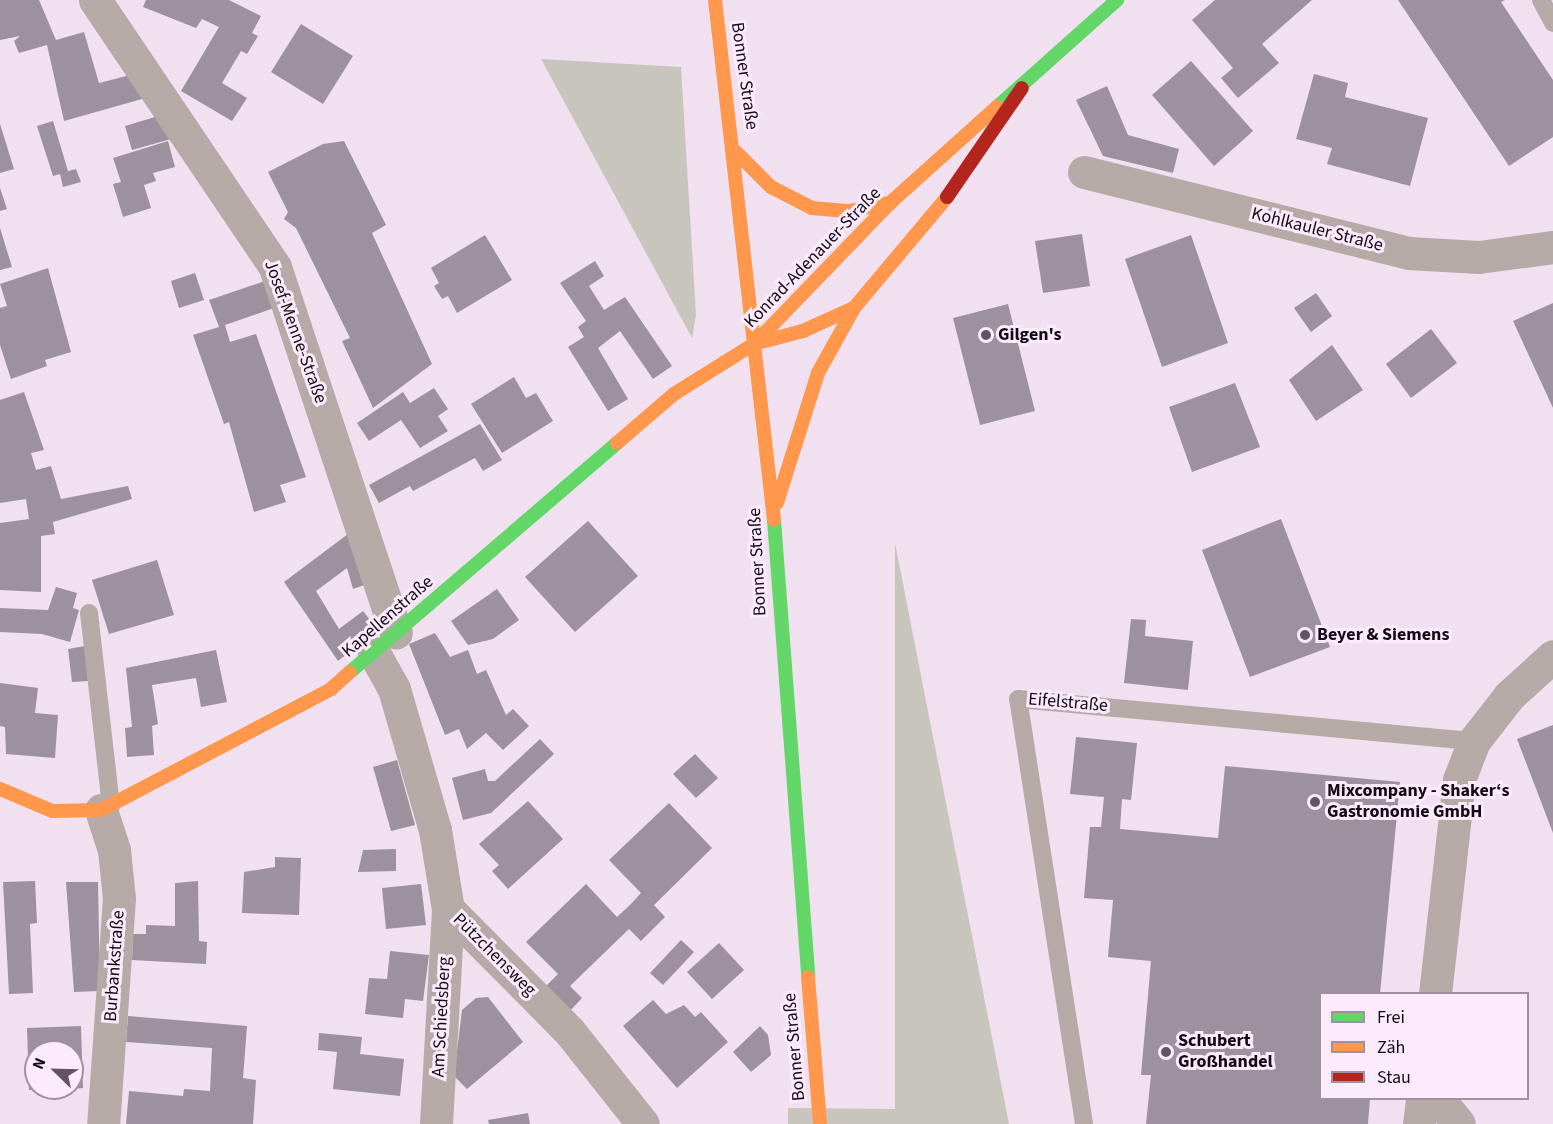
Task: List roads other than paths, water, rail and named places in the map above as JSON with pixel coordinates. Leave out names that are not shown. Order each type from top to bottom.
[{"type":"street","name":"Josef-Menne-Straße","points":[[95,0],[276,267],[385,643]]},
{"type":"street","name":"Bonner Straße","points":[[715,0],[736,152],[754,344],[774,511],[778,617],[820,1124]]},
{"type":"street","name":"Konrad-Adenauer-Straße","points":[[754,344],[890,203],[1022,88],[1117,0]]},
{"type":"street","name":"Konrad-Adenauer-Straße","points":[[754,344],[804,331],[854,309],[928,224],[1022,88]]},
{"type":"street","points":[[736,152],[771,187],[812,208],[849,211],[890,203]]},
{"type":"street","name":"Kohlkauler Straße","points":[[1084,172],[1408,253],[1479,257],[1553,247]]},
{"type":"street","points":[[774,511],[818,373],[854,309]]},
{"type":"street","name":"Kapellenstraße","points":[[0,789],[52,811],[106,808],[331,689],[674,394],[754,344]]},
{"type":"street","name":"Pützchensweg","points":[[385,643],[394,688],[426,797],[448,909],[570,1032],[643,1124]]},
{"type":"street","points":[[1435,992],[1459,780],[1474,741],[1509,696],[1553,656]]},
{"type":"street","name":"Burbankstraße","points":[[103,1124],[119,898],[114,850],[106,808]]},
{"type":"street","name":"Am Schiedsberg","points":[[436,1124],[448,909]]},
{"type":"street","points":[[1419,1124],[1422,1100]]},
{"type":"street","points":[[1440,1100],[1459,1124]]},
{"type":"lane","points":[[1541,0],[1553,23]]},
{"type":"lane","points":[[89,613],[106,808]]},
{"type":"lane","name":"Eifelstraße","points":[[1084,1124],[1018,699],[1474,741]]},
{"type":"place","name":"Gilgen's","points":[[986,335]]},
{"type":"place","name":"Beyer & Siemens","points":[[1305,635]]},
{"type":"place","name":"Mixcompany - Shaker‘s Gastronomie GmbH","points":[[1315,802]]},
{"type":"place","name":"Schubert Großhandel","points":[[1166,1052]]}]
